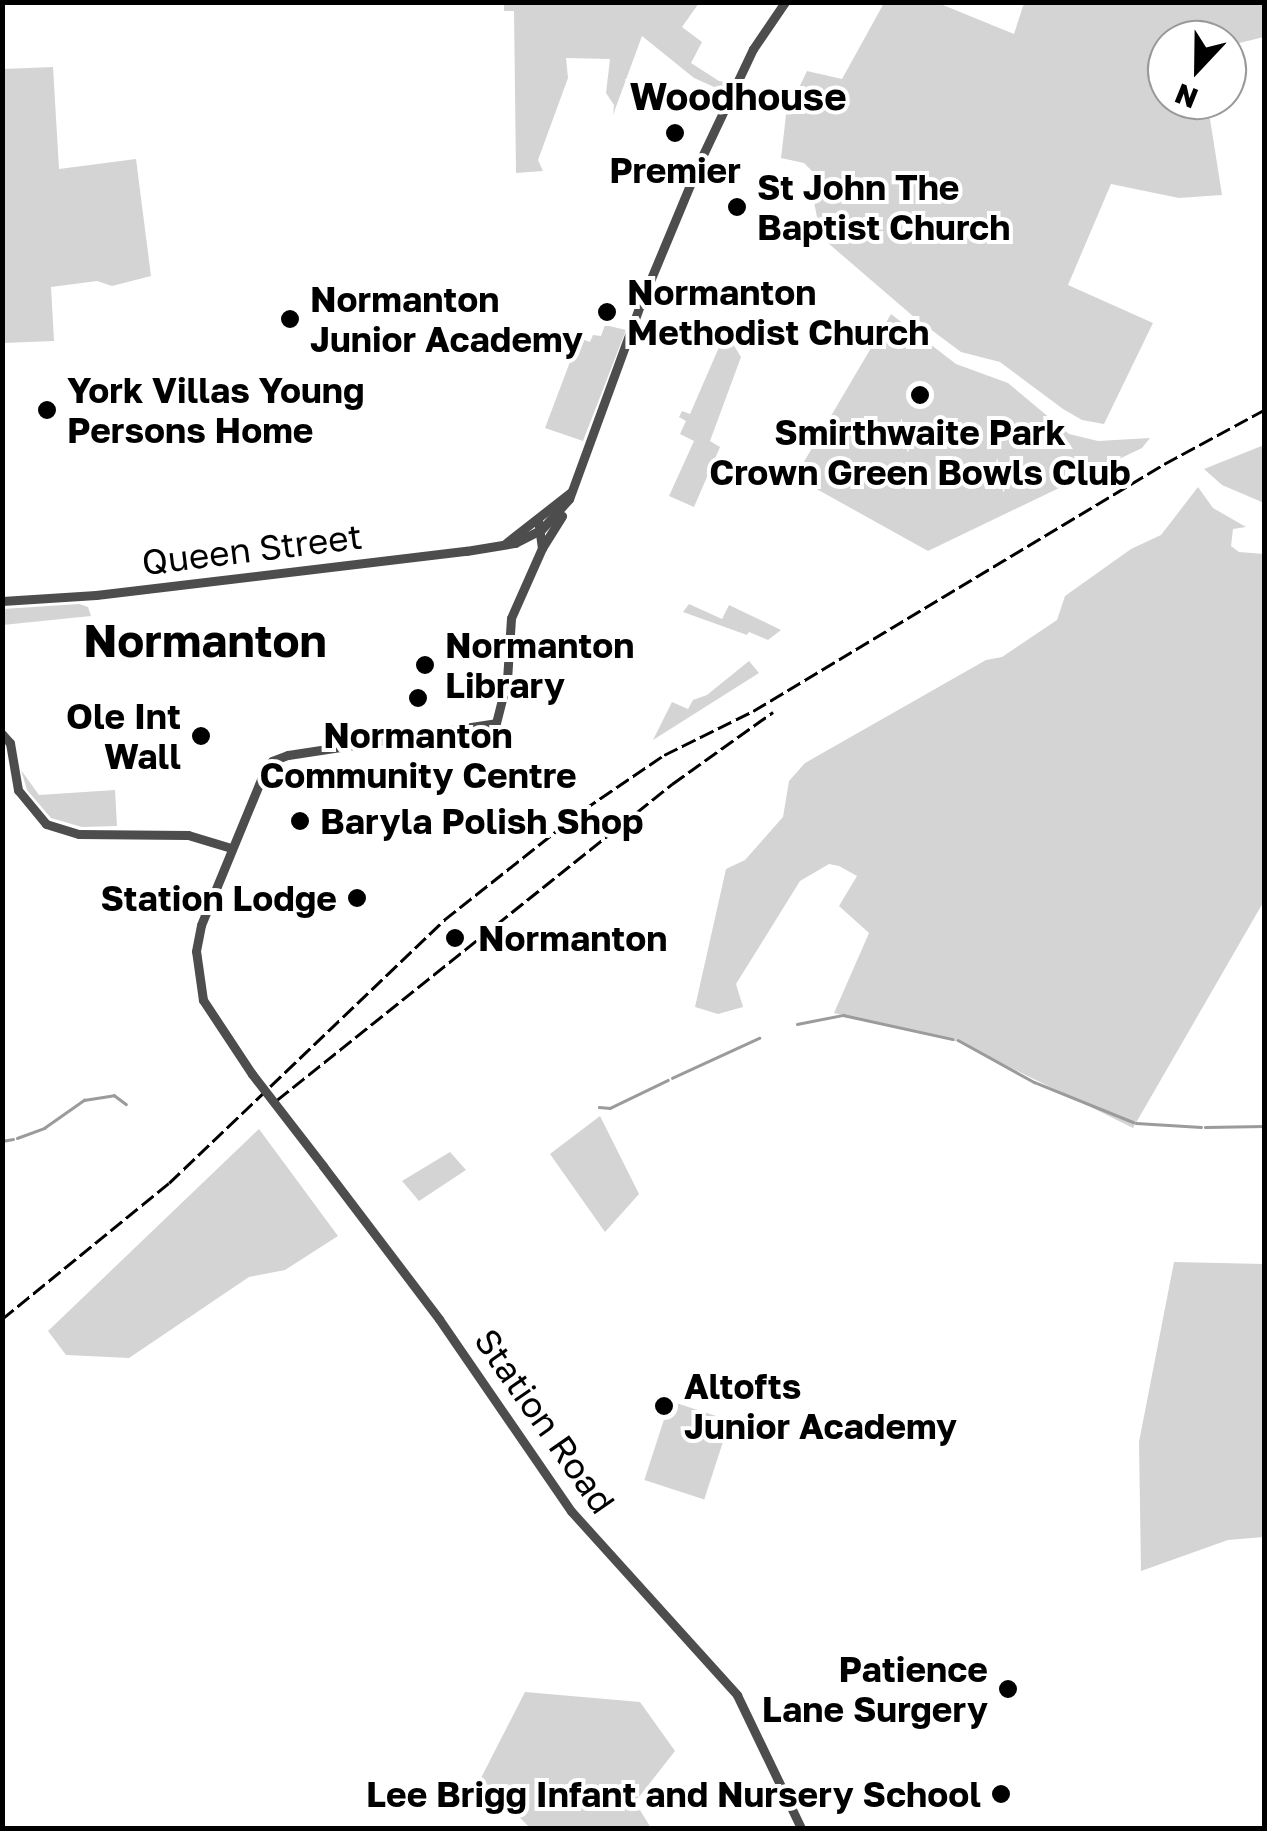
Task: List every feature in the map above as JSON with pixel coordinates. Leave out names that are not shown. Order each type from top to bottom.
[{"type":"street","points":[[571,492],[700,161],[752,49],[785,2]]},
{"type":"street","name":"Queen Street","points":[[2,602],[96,595],[511,543],[563,508],[571,492]]},
{"type":"street","name":"Queen Street","points":[[536,527],[571,492]]},
{"type":"street","points":[[538,554],[563,508]]},
{"type":"street","points":[[536,527],[538,554]]},
{"type":"street","points":[[511,543],[538,554]]},
{"type":"street","name":"Station Road","points":[[538,554],[510,618],[506,683],[496,723],[288,755],[268,765],[197,938],[199,982],[215,1024],[439,1319],[570,1510],[737,1695],[801,1828]]},
{"type":"street","points":[[4,735],[18,790],[46,824],[79,834],[188,834],[232,848]]},
{"type":"shaded area","points":[[504,3],[699,3],[682,27],[702,42],[691,63],[719,81],[735,83],[730,94],[694,78],[642,36],[613,115],[614,105],[606,93],[610,59],[566,58],[568,78],[538,160],[543,171],[516,173],[514,11],[504,11]]},
{"type":"shaded area","points":[[884,3],[938,3],[1014,34],[1024,3],[1264,3],[1264,37],[1247,41],[1247,20],[1147,20],[1147,120],[1210,120],[1222,195],[1179,198],[1111,184],[1068,285],[1153,323],[1104,424],[1082,420],[1063,409],[1000,362],[961,352],[821,237],[813,197],[816,175],[804,163],[781,158],[786,115],[807,71],[842,79]]},
{"type":"shaded area","points":[[53,67],[59,169],[136,159],[151,276],[112,286],[97,281],[51,287],[54,341],[3,343],[3,69]]},
{"type":"shaded area","points":[[891,314],[956,364],[1008,383],[1069,434],[1098,441],[1150,438],[1142,448],[928,551],[795,477]]},
{"type":"shaded area","points":[[720,322],[728,326],[730,339],[741,357],[710,441],[720,447],[694,507],[669,496],[694,441],[680,434],[686,421],[679,417],[682,411],[690,414],[723,338],[715,334]]},
{"type":"shaded area","points":[[605,325],[626,330],[583,441],[545,428],[579,338],[590,342],[593,335],[601,336]]},
{"type":"shaded area","points":[[1264,445],[1264,503],[1222,485],[1204,469]]},
{"type":"shaded area","points":[[1198,487],[1213,508],[1246,527],[1233,529],[1231,546],[1239,552],[1264,554],[1264,901],[1133,1128],[959,1042],[834,1013],[869,933],[839,906],[857,876],[839,866],[829,864],[800,881],[736,984],[743,1007],[718,1014],[695,1007],[726,869],[745,860],[783,817],[789,781],[805,763],[986,660],[1002,657],[1057,620],[1065,596],[1131,549],[1161,535]]},
{"type":"shaded area","points":[[79,604],[88,607],[91,616],[3,625],[3,609]]},
{"type":"shaded area","points":[[689,604],[722,619],[729,605],[781,630],[768,640],[749,632],[747,635],[683,612]]},
{"type":"shaded area","points":[[749,661],[759,673],[653,740],[672,702],[688,709],[693,700],[707,695]]},
{"type":"shaded area","points":[[21,770],[39,795],[115,790],[117,826],[82,827],[51,818],[27,790]]},
{"type":"shaded area","points":[[600,1116],[639,1194],[605,1232],[550,1154]]},
{"type":"shaded area","points":[[259,1129],[338,1236],[285,1270],[249,1277],[129,1358],[66,1355],[48,1331]]},
{"type":"shaded area","points":[[450,1152],[466,1170],[419,1201],[402,1181]]},
{"type":"shaded area","points":[[1174,1262],[1264,1264],[1264,1537],[1228,1540],[1141,1571],[1139,1442]]},
{"type":"shaded area","points":[[670,1401],[730,1420],[704,1499],[644,1480]]},
{"type":"shaded area","points":[[525,1692],[640,1702],[675,1751],[635,1802],[651,1828],[530,1828],[481,1778]]},
{"type":"waterway","points":[[797,1024],[843,1015],[952,1039]]},
{"type":"waterway","points":[[672,1078],[759,1038]]},
{"type":"waterway","points":[[958,1040],[1034,1082],[1133,1122]]},
{"type":"waterway","points":[[599,1107],[610,1108],[668,1080]]},
{"type":"waterway","points":[[17,1138],[44,1128],[84,1100],[114,1095],[126,1104]]},
{"type":"waterway","points":[[1136,1123],[1201,1127]]},
{"type":"waterway","points":[[1205,1127],[1264,1126]]},
{"type":"waterway","points":[[2,1141],[13,1139]]},
{"type":"railway","points":[[2,1319],[169,1183],[444,920],[583,810],[664,755],[753,711],[1164,464],[1264,410]]},
{"type":"railway","points":[[277,1100],[672,784],[773,712]]},
{"type":"place","name":"Premier","points":[[675,133]]},
{"type":"place","name":"St John The Baptist Church","points":[[737,207]]},
{"type":"place","name":"Normanton Methodist Church","points":[[607,312]]},
{"type":"place","name":"Normanton Junior Academy","points":[[290,319]]},
{"type":"place","name":"Smirthwaite Park Crown Green Bowls Club","points":[[920,395]]},
{"type":"place","name":"York Villas Young Persons Home","points":[[47,410]]},
{"type":"place","name":"Normanton Library","points":[[425,665]]},
{"type":"place","name":"Normanton Community Centre","points":[[418,698]]},
{"type":"place","name":"Ole Int Wall","points":[[201,736]]},
{"type":"place","name":"Baryla Polish Shop","points":[[300,821]]},
{"type":"place","name":"Station Lodge","points":[[357,898]]},
{"type":"place","name":"Normanton","points":[[455,938]]},
{"type":"place","name":"Altofts Junior Academy","points":[[664,1406]]},
{"type":"place","name":"Patience Lane Surgery","points":[[1008,1689]]},
{"type":"place","name":"Lee Brigg Infant and Nursery School","points":[[1001,1794]]},
{"type":"district","name":"Woodhouse","points":[[738,96]]},
{"type":"district","name":"Normanton","points":[[205,641]]}]
